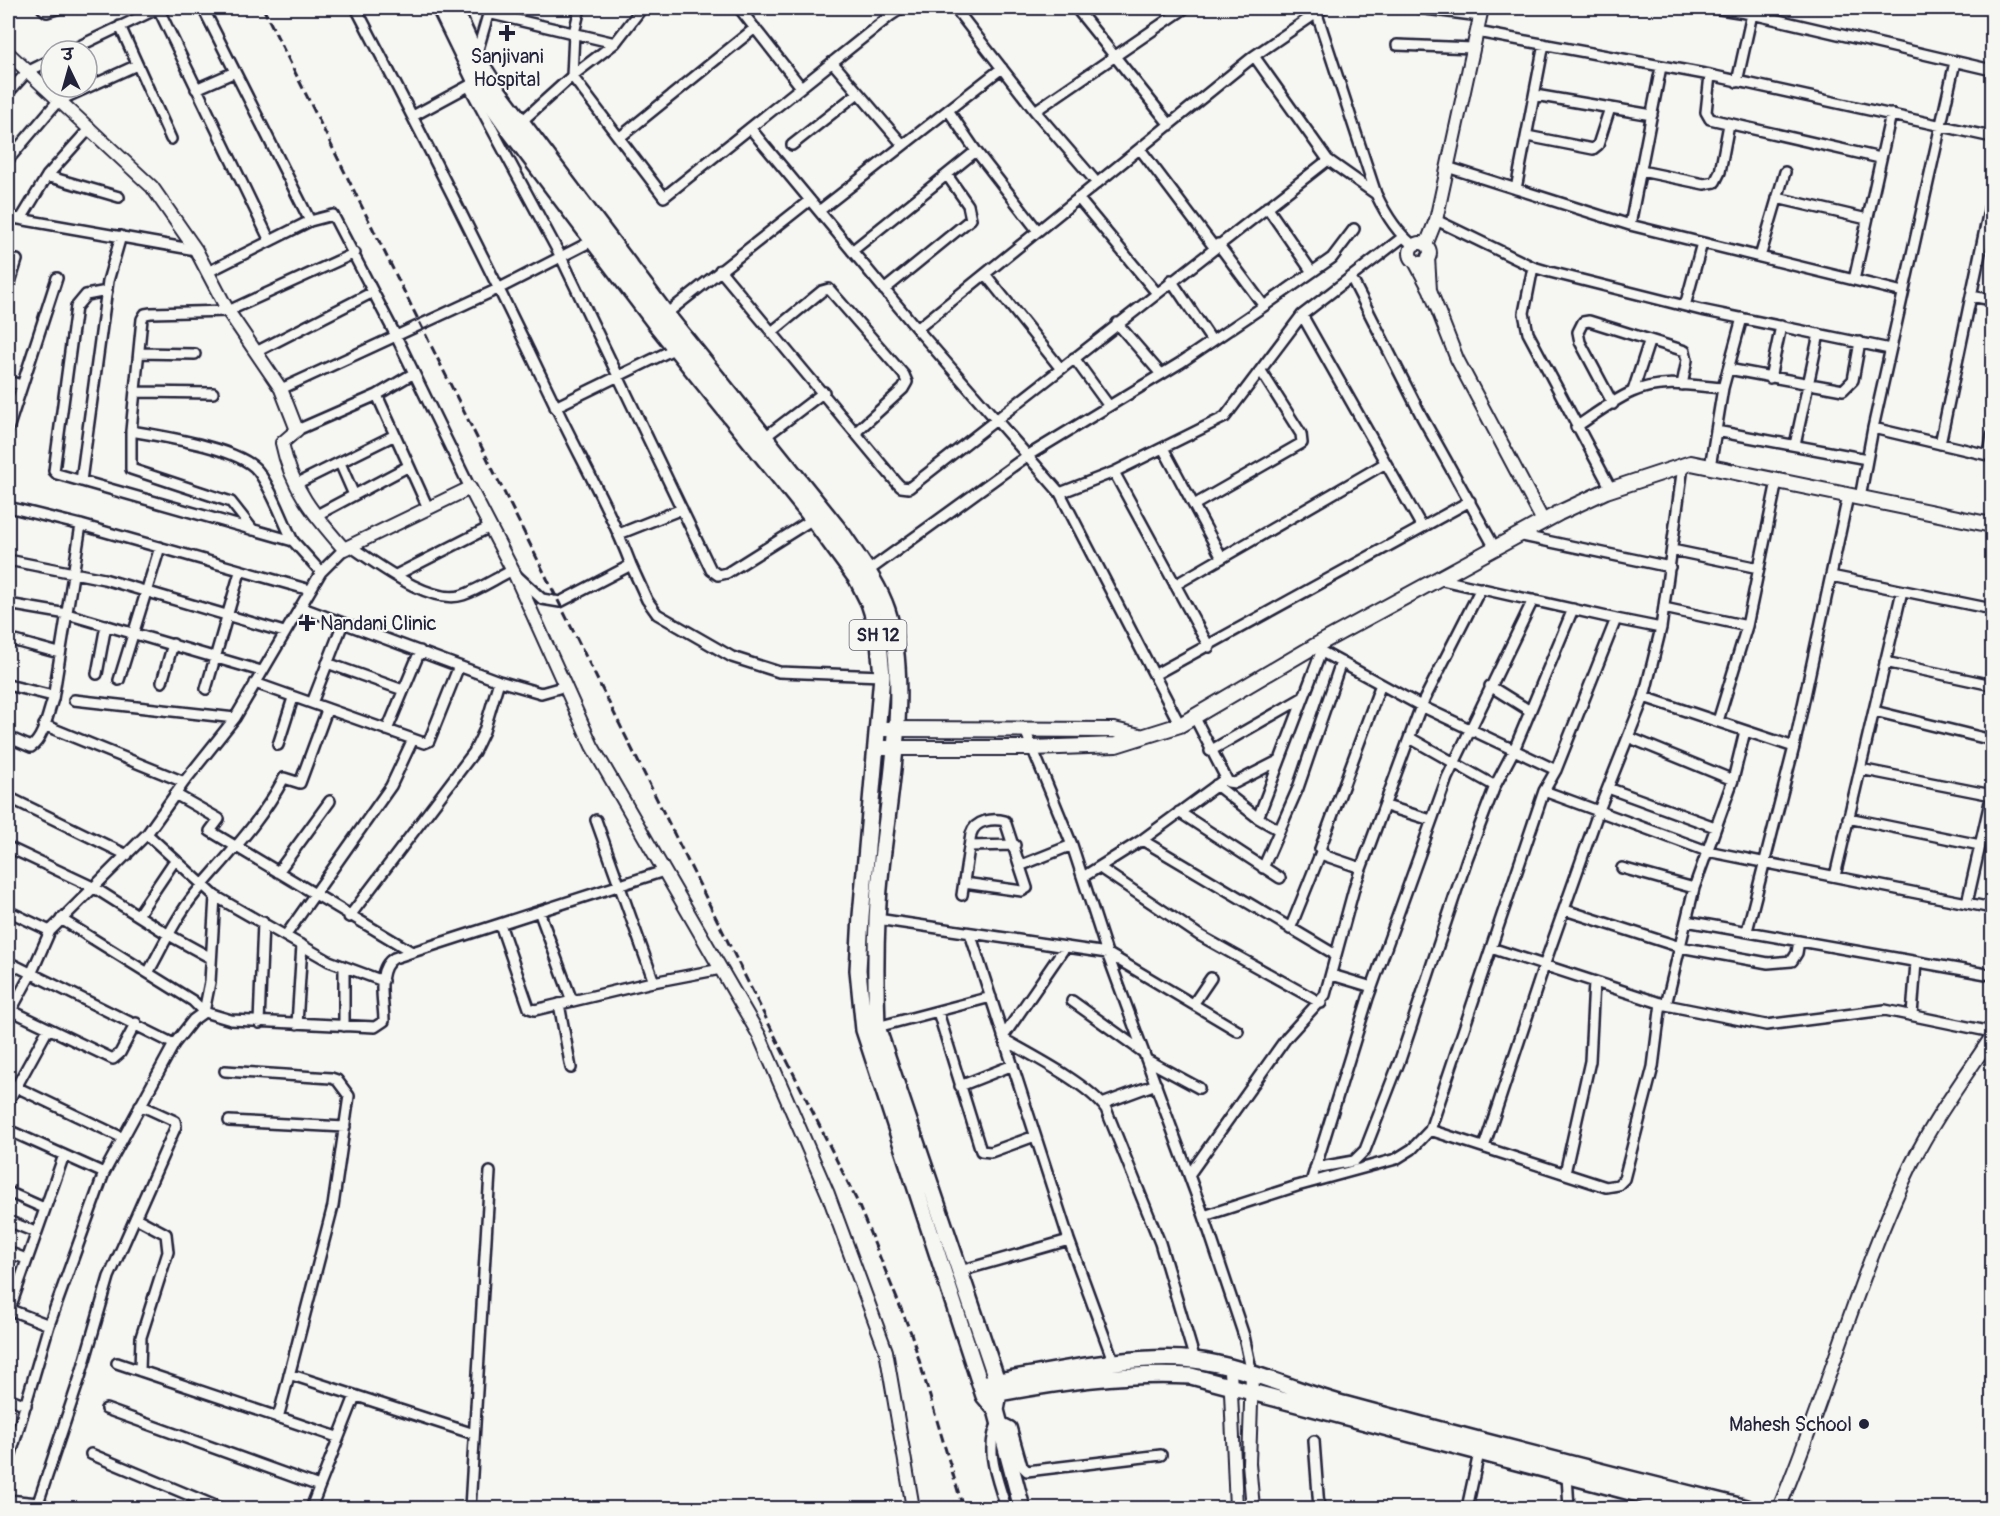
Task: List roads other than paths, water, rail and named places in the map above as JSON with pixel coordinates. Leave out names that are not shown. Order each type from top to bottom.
[{"type":"main road","name":"SH 12","points":[[440,8],[473,84],[768,466],[862,575],[887,609],[892,628],[897,689],[894,749],[874,967],[878,1027],[960,1271],[990,1389]]},
{"type":"main road","name":"SH 12","points":[[454,8],[476,56],[521,122],[666,314],[837,527],[862,575],[878,631],[882,676],[878,748],[861,916],[858,970],[864,1030],[990,1389]]},
{"type":"main road","points":[[878,748],[1032,748],[1116,745],[1180,725],[1543,521],[1611,489],[1691,463],[1992,525]]},
{"type":"main road","points":[[879,729],[1114,730],[1142,737]]},
{"type":"main road","points":[[990,1389],[1114,1363],[1165,1359],[1195,1360],[1252,1374],[1326,1400],[1747,1509]]},
{"type":"main road","points":[[990,1389],[1156,1374],[1191,1376],[1691,1509]]},
{"type":"main road","points":[[990,1389],[1022,1509]]},
{"type":"street","points":[[42,8],[47,12],[60,8]]},
{"type":"street","points":[[93,39],[158,8],[270,241]]},
{"type":"street","points":[[203,8],[310,221]]},
{"type":"street","points":[[356,8],[500,288],[555,407],[619,534],[631,565],[657,614],[732,657],[779,672],[882,676]]},
{"type":"street","points":[[580,8],[574,33],[572,76],[664,197],[902,8]]},
{"type":"street","points":[[521,122],[572,76],[615,43],[642,8]]},
{"type":"street","points":[[739,8],[801,87]]},
{"type":"street","points":[[883,8],[890,16]]},
{"type":"street","points":[[955,8],[1035,111],[1097,183]]},
{"type":"street","points":[[1076,8],[1170,125]]},
{"type":"street","points":[[1060,493],[1114,472],[1225,417],[1302,315],[1351,277],[1418,246],[1436,220],[1481,12],[1418,8]]},
{"type":"street","points":[[1713,8],[1752,14],[1992,70]]},
{"type":"street","points":[[1035,111],[1179,9]]},
{"type":"street","points":[[917,329],[1254,56],[1318,9],[1376,194],[1397,229],[1418,246],[1430,290],[1457,359],[1543,521]]},
{"type":"street","points":[[476,56],[489,10],[615,43]]},
{"type":"street","points":[[1737,82],[1752,14]]},
{"type":"street","points":[[120,26],[171,139]]},
{"type":"street","points":[[619,138],[754,28]]},
{"type":"street","points":[[1477,32],[1710,75],[1992,137]]},
{"type":"street","points":[[1516,189],[1545,44]]},
{"type":"street","points":[[1397,45],[1473,48]]},
{"type":"street","points":[[8,53],[152,187],[196,250],[208,272],[223,312],[256,352],[281,389],[297,430]]},
{"type":"street","points":[[1254,56],[1328,160],[1376,194]]},
{"type":"street","points":[[832,62],[903,145]]},
{"type":"street","points":[[1747,931],[1794,747],[1831,576],[1867,459],[1955,62]]},
{"type":"street","points":[[8,160],[58,101],[136,65]]},
{"type":"street","points":[[8,93],[27,72],[39,66]]},
{"type":"street","points":[[1630,225],[1661,67]]},
{"type":"street","points":[[819,212],[1002,68]]},
{"type":"street","points":[[196,89],[235,72]]},
{"type":"street","points":[[1710,75],[1707,115],[1710,119],[1880,158]]},
{"type":"street","points":[[412,116],[473,84],[620,376],[711,570],[718,575],[727,573],[813,519]]},
{"type":"street","points":[[792,145],[858,93]]},
{"type":"street","points":[[1534,95],[1652,115]]},
{"type":"street","points":[[1527,136],[1593,149],[1598,145],[1610,108]]},
{"type":"street","points":[[948,110],[976,151],[1038,231]]},
{"type":"street","points":[[1854,280],[1891,114]]},
{"type":"street","points":[[1641,171],[1704,184],[1715,182],[1720,172],[1729,124]]},
{"type":"street","points":[[21,219],[47,176],[90,128]]},
{"type":"street","points":[[750,128],[995,421],[1060,493],[1180,725]]},
{"type":"street","points":[[1140,149],[1264,306]]},
{"type":"street","points":[[852,251],[976,151]]},
{"type":"street","points":[[720,270],[824,392],[897,483],[905,488],[913,486],[1171,280],[1328,160]]},
{"type":"street","points":[[1447,167],[1630,225],[1903,292]]},
{"type":"street","points":[[1760,257],[1785,172]]},
{"type":"street","points":[[884,290],[971,219],[968,204],[947,175]]},
{"type":"street","points":[[47,176],[118,197]]},
{"type":"street","points":[[1940,444],[1992,196]]},
{"type":"street","points":[[1078,198],[1156,292]]},
{"type":"street","points":[[1777,198],[1867,219]]},
{"type":"street","points":[[666,314],[810,200]]},
{"type":"street","points":[[1267,207],[1312,272]]},
{"type":"street","points":[[208,272],[310,221],[333,215],[355,253],[470,488],[514,572],[592,746],[721,969],[768,1056],[828,1194],[886,1351],[913,1509]]},
{"type":"street","points":[[8,217],[196,250]]},
{"type":"street","points":[[1436,220],[1533,267],[1685,306],[1890,349]]},
{"type":"street","points":[[862,575],[1029,459],[1264,306],[1332,258],[1354,229]]},
{"type":"street","points":[[81,481],[108,282],[121,236]]},
{"type":"street","points":[[281,389],[395,334],[500,288],[592,241]]},
{"type":"street","points":[[1685,306],[1702,243]]},
{"type":"street","points":[[1418,246],[1421,263],[1414,261],[1430,290]]},
{"type":"street","points":[[1982,248],[1992,250]]},
{"type":"street","points":[[252,530],[231,502],[217,495],[133,471],[130,466],[131,431],[142,320],[145,314],[223,312],[355,253]]},
{"type":"street","points":[[8,289],[17,260]]},
{"type":"street","points":[[1533,267],[1525,304],[1525,323],[1532,343],[1611,489]]},
{"type":"street","points":[[985,274],[1061,369]]},
{"type":"street","points":[[1351,277],[1422,417],[1495,548]]},
{"type":"street","points":[[8,429],[57,278]]},
{"type":"street","points":[[1171,280],[1212,341]]},
{"type":"street","points":[[108,282],[86,295],[76,307],[54,465],[57,474],[293,541]]},
{"type":"street","points":[[773,331],[822,291],[829,289],[904,375],[907,382],[903,389],[856,432]]},
{"type":"street","points":[[256,352],[373,292]]},
{"type":"street","points":[[1971,296],[1992,300]]},
{"type":"street","points":[[1302,315],[1384,464],[1422,527]]},
{"type":"street","points":[[1710,467],[1723,388],[1742,318]]},
{"type":"street","points":[[1613,404],[1580,342],[1578,332],[1580,324],[1589,321],[1649,342],[1685,351],[1687,360],[1682,385]]},
{"type":"street","points":[[1117,323],[1161,374]]},
{"type":"street","points":[[1770,378],[1781,326]]},
{"type":"street","points":[[1796,445],[1819,334]]},
{"type":"street","points":[[1634,391],[1649,342]]},
{"type":"street","points":[[1728,369],[1836,390],[1847,389],[1853,380],[1860,342]]},
{"type":"street","points":[[555,407],[676,348]]},
{"type":"street","points":[[139,354],[195,354]]},
{"type":"street","points":[[1074,358],[1109,406]]},
{"type":"street","points":[[1194,505],[1302,443],[1301,434],[1261,371]]},
{"type":"street","points":[[414,373],[377,395],[297,430],[282,442],[296,484],[307,506],[345,549],[429,592],[445,597],[461,596],[514,572]]},
{"type":"street","points":[[8,381],[21,385]]},
{"type":"street","points":[[1576,427],[1634,391],[1660,385],[1723,388]]},
{"type":"street","points":[[136,392],[213,393]]},
{"type":"street","points":[[765,437],[824,392]]},
{"type":"street","points":[[377,395],[428,508]]},
{"type":"street","points":[[1873,428],[1990,455],[1992,436]]},
{"type":"street","points":[[131,431],[195,443],[250,464],[263,478],[293,541],[323,570]]},
{"type":"street","points":[[1716,431],[1867,459]]},
{"type":"street","points":[[296,484],[395,435]]},
{"type":"street","points":[[1163,448],[1222,558]]},
{"type":"street","points":[[340,463],[354,495]]},
{"type":"street","points":[[1175,585],[1384,464]]},
{"type":"street","points":[[315,516],[409,466]]},
{"type":"street","points":[[1484,1147],[1599,810],[1644,697],[1661,628],[1683,466]]},
{"type":"street","points":[[1114,472],[1209,647]]},
{"type":"street","points":[[1718,722],[1747,626],[1778,481]]},
{"type":"street","points":[[136,1023],[120,1053],[112,1059],[8,1012],[32,972],[50,931],[147,834],[184,782],[235,718],[284,632],[323,570],[345,549],[470,488]]},
{"type":"street","points":[[1154,675],[1209,647],[1470,501]]},
{"type":"street","points":[[8,507],[81,525],[310,590]]},
{"type":"street","points":[[619,534],[682,509]]},
{"type":"street","points":[[8,737],[31,747],[36,743],[44,725],[53,696],[81,525]]},
{"type":"street","points":[[396,576],[490,527]]},
{"type":"street","points":[[1518,535],[1670,567]]},
{"type":"street","points":[[119,680],[160,547]]},
{"type":"street","points":[[1672,550],[1759,568]]},
{"type":"street","points":[[8,560],[72,571],[146,590],[284,632]]},
{"type":"street","points":[[514,572],[542,599],[560,602],[631,565]]},
{"type":"street","points":[[206,689],[214,655],[240,572]]},
{"type":"street","points":[[1831,576],[1992,609]]},
{"type":"street","points":[[1438,579],[1661,628]]},
{"type":"street","points":[[1189,1175],[1287,1037],[1321,1003],[1332,975],[1361,868],[1386,806],[1420,706],[1480,588]]},
{"type":"street","points":[[1834,876],[1902,591]]},
{"type":"street","points":[[1311,1182],[1372,987],[1431,820],[1469,729],[1533,600]]},
{"type":"street","points":[[8,604],[66,614],[214,655],[261,671]]},
{"type":"street","points":[[300,607],[499,681],[545,692],[566,686]]},
{"type":"street","points":[[1664,608],[1747,626]]},
{"type":"street","points":[[1315,1168],[1354,1161],[1365,1150],[1404,1048],[1467,859],[1495,786],[1514,750],[1573,609]]},
{"type":"street","points":[[1204,1216],[1311,1182],[1396,1159],[1412,1149],[1430,1130],[1544,791],[1556,770],[1616,619]]},
{"type":"street","points":[[312,703],[343,623]]},
{"type":"street","points":[[97,674],[106,626]]},
{"type":"street","points":[[8,639],[59,653]]},
{"type":"street","points":[[162,682],[174,644]]},
{"type":"street","points":[[1258,818],[1304,697],[1317,650],[1420,706],[1556,770]]},
{"type":"street","points":[[387,730],[420,651]]},
{"type":"street","points":[[1885,662],[1992,684]]},
{"type":"street","points":[[327,663],[403,690]]},
{"type":"street","points":[[1263,868],[1298,788],[1341,663]]},
{"type":"street","points":[[255,683],[424,743],[429,741],[459,666]]},
{"type":"street","points":[[350,916],[474,752],[499,681]]},
{"type":"street","points":[[1290,929],[1381,684]]},
{"type":"street","points":[[8,685],[53,696]]},
{"type":"street","points":[[1490,686],[1530,711]]},
{"type":"street","points":[[1210,751],[1304,697]]},
{"type":"street","points":[[1644,697],[1794,747]]},
{"type":"street","points":[[278,745],[293,698]]},
{"type":"street","points":[[74,700],[235,718]]},
{"type":"street","points":[[148,973],[195,894],[237,849],[269,806],[284,778],[300,783],[327,710]]},
{"type":"street","points":[[1874,711],[1992,740]]},
{"type":"street","points":[[1194,716],[1224,779],[1235,783],[1280,760]]},
{"type":"street","points":[[44,725],[184,782]]},
{"type":"street","points":[[1025,730],[1072,845],[1107,953],[1204,1216],[1244,1336],[1252,1374],[1249,1463],[1253,1509]]},
{"type":"street","points":[[1430,1130],[1611,1187],[1618,1185],[1624,1179],[1653,1067],[1664,1004],[1694,888],[1733,780],[1744,730]]},
{"type":"street","points":[[1628,737],[1733,780]]},
{"type":"street","points":[[1410,738],[1495,786]]},
{"type":"street","points":[[286,935],[391,786],[413,739]]},
{"type":"street","points":[[1860,769],[1992,794],[1966,903]]},
{"type":"street","points":[[1083,877],[1142,840],[1224,779]]},
{"type":"street","points":[[1216,785],[1258,818],[1280,830]]},
{"type":"street","points":[[1608,788],[1715,827]]},
{"type":"street","points":[[1544,791],[1707,851],[1992,908]]},
{"type":"street","points":[[175,794],[219,819],[210,831],[237,849],[412,952]]},
{"type":"street","points":[[8,797],[127,855]]},
{"type":"street","points":[[278,872],[330,801]]},
{"type":"street","points":[[1386,806],[1431,820]]},
{"type":"street","points":[[1179,812],[1280,878]]},
{"type":"street","points":[[1848,818],[1980,845]]},
{"type":"street","points":[[596,820],[617,885],[654,982]]},
{"type":"street","points":[[962,895],[969,846],[975,825],[998,820],[1008,824],[1028,887],[1024,891],[964,883]]},
{"type":"street","points":[[147,834],[203,887],[216,896],[344,969],[383,981]]},
{"type":"street","points":[[1142,840],[1336,956]]},
{"type":"street","points":[[969,846],[1015,845]]},
{"type":"street","points":[[1022,865],[1072,845]]},
{"type":"street","points":[[8,847],[93,887],[169,935],[211,958]]},
{"type":"street","points":[[1320,852],[1361,868]]},
{"type":"street","points":[[138,915],[175,860]]},
{"type":"street","points":[[1100,868],[1199,935],[1321,1003]]},
{"type":"street","points":[[1622,868],[1694,888]]},
{"type":"street","points":[[61,919],[193,1001],[204,1012],[221,1018],[259,1023],[381,1025],[384,1020],[383,981],[388,962],[412,952],[664,871]]},
{"type":"street","points":[[8,1464],[49,1325],[104,1173],[174,1044],[193,1020],[204,1012],[210,982],[216,896]]},
{"type":"street","points":[[1565,910],[1680,947],[1725,957],[1784,963],[1795,958],[1799,941]]},
{"type":"street","points":[[8,911],[50,931]]},
{"type":"street","points":[[538,911],[572,1001]]},
{"type":"street","points":[[877,919],[1107,953],[1238,1031]]},
{"type":"street","points":[[1686,921],[1992,975]]},
{"type":"street","points":[[259,1023],[263,922]]},
{"type":"street","points":[[500,924],[529,1008],[535,1010],[721,969]]},
{"type":"street","points":[[970,933],[1069,1240],[1114,1363]]},
{"type":"street","points":[[297,1024],[302,945]]},
{"type":"street","points":[[1004,1038],[1065,946]]},
{"type":"street","points":[[1491,948],[1664,1004],[1766,1025],[1871,1010],[1912,1015],[1992,1034],[1913,1163],[1866,1273],[1827,1378],[1805,1448],[1779,1509]]},
{"type":"street","points":[[8,962],[136,1023],[174,1044]]},
{"type":"street","points":[[1912,1015],[1916,962]]},
{"type":"street","points":[[344,969],[344,1026]]},
{"type":"street","points":[[1332,975],[1372,987]]},
{"type":"street","points":[[1194,1003],[1211,978]]},
{"type":"street","points":[[1565,1173],[1590,1061],[1594,982]]},
{"type":"street","points":[[878,1027],[991,997]]},
{"type":"street","points":[[1072,1001],[1146,1057],[1199,1089]]},
{"type":"street","points":[[559,1005],[571,1068]]},
{"type":"street","points":[[938,1012],[983,1153],[1035,1136]]},
{"type":"street","points":[[8,1102],[14,1086],[48,1029]]},
{"type":"street","points":[[1004,1038],[1102,1104],[1160,1243],[1195,1360]]},
{"type":"street","points":[[960,1086],[1012,1065]]},
{"type":"street","points":[[225,1071],[337,1080],[349,1096],[333,1206],[278,1418]]},
{"type":"street","points":[[1102,1104],[1156,1084]]},
{"type":"street","points":[[14,1086],[122,1137]]},
{"type":"street","points":[[38,1503],[80,1377],[109,1277],[176,1126],[175,1121],[140,1105]]},
{"type":"street","points":[[229,1121],[345,1127]]},
{"type":"street","points":[[8,1130],[104,1173]]},
{"type":"street","points":[[49,1325],[8,1311],[64,1155]]},
{"type":"street","points":[[470,1509],[490,1172]]},
{"type":"street","points":[[8,1192],[44,1208]]},
{"type":"street","points":[[136,1218],[166,1234],[168,1252],[141,1337],[140,1371]]},
{"type":"street","points":[[8,1221],[35,1232]]},
{"type":"street","points":[[960,1271],[1069,1240]]},
{"type":"street","points":[[8,1252],[26,1259]]},
{"type":"street","points":[[117,1364],[337,1437]]},
{"type":"street","points":[[1230,1369],[1236,1509]]},
{"type":"street","points":[[289,1374],[474,1434]]},
{"type":"street","points":[[311,1509],[337,1437],[355,1396]]},
{"type":"street","points":[[8,1398],[26,1405]]},
{"type":"street","points":[[106,1409],[319,1486]]},
{"type":"street","points":[[1006,1509],[992,1456],[992,1434],[997,1416],[1011,1427],[1022,1466],[1027,1472],[1161,1455]]},
{"type":"street","points":[[1314,1441],[1319,1509]]},
{"type":"street","points":[[1467,1509],[1479,1453]]},
{"type":"street","points":[[91,1454],[220,1509]]},
{"type":"street","points":[[1567,1476],[1569,1509]]},
{"type":"street","points":[[8,1500],[38,1503],[52,1509]]},
{"type":"railway","points":[[263,8],[856,1199],[911,1333],[963,1508]]},
{"type":"place","name":"Sanjivani Hospital","points":[[507,33]]},
{"type":"place","name":"Nandani Clinic","points":[[307,623]]},
{"type":"place","name":"Mahesh School","points":[[1864,1424]]}]
